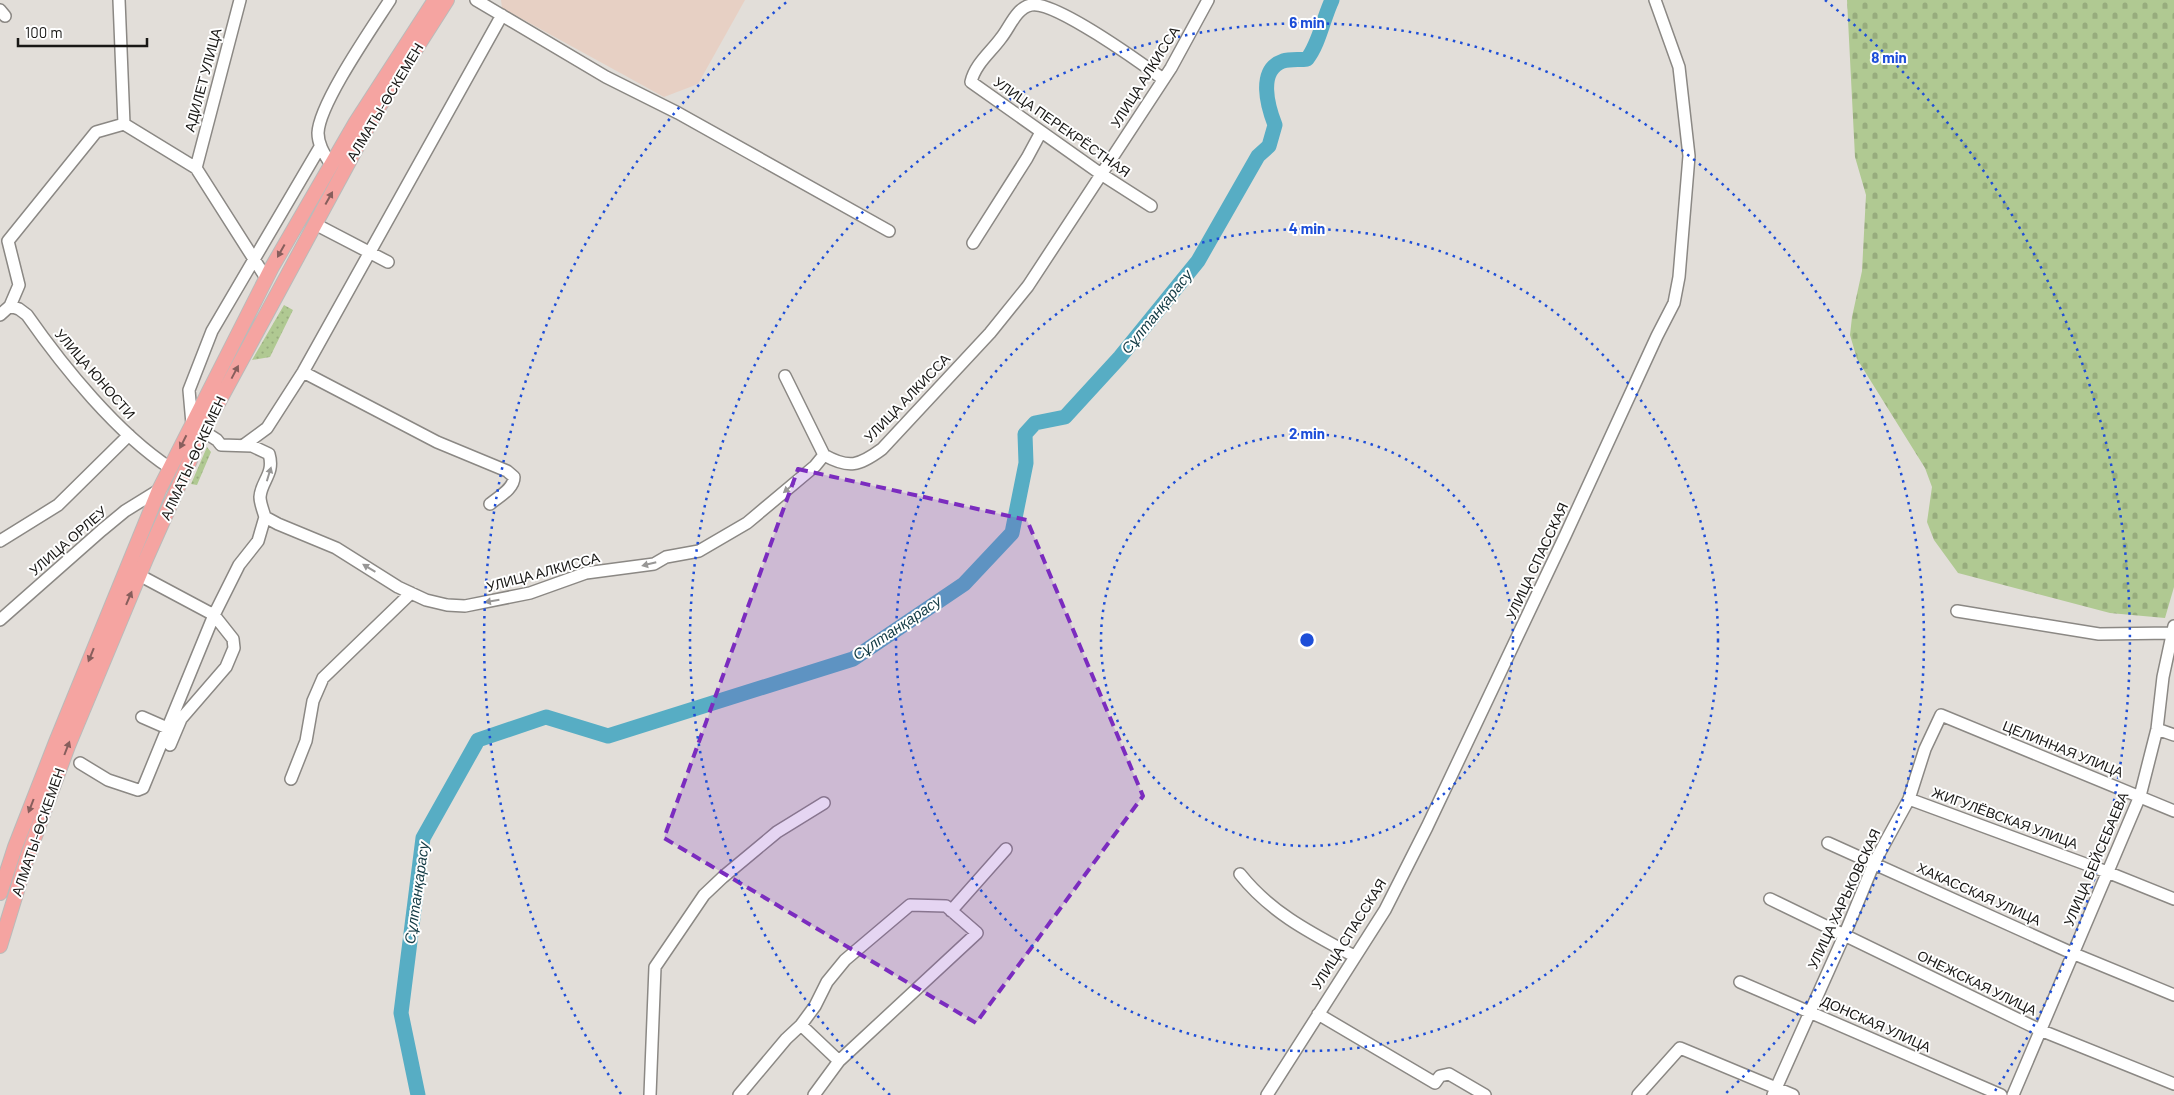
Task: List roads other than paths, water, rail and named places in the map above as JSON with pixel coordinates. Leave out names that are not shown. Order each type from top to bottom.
[{"type":"main road","name":"АЛМАТЫ-ӨСКЕМЕН","points":[[0,893],[15,847],[56,742],[170,468],[198,428],[315,224],[362,125],[435,0]]},
{"type":"main road","name":"АЛМАТЫ-ӨСКЕМЕН","points":[[0,946],[27,858],[64,756],[198,428],[266,278],[331,165],[362,125],[447,0]]},
{"type":"street","name":"АДИЛЕТ УЛИЦА","points":[[196,168],[240,0]]},
{"type":"street","points":[[331,165],[320,148],[318,134],[321,116],[342,77],[390,0]]},
{"type":"street","points":[[476,0],[606,76],[889,231]]},
{"type":"street","name":"УЛИЦА АЛКИССА","points":[[265,517],[336,548],[426,600],[447,605],[465,606],[530,593],[586,573],[654,564],[666,557],[698,551],[747,523],[815,466],[824,455],[838,463],[851,465],[867,460],[882,449],[990,333],[1023,292],[1171,68],[1208,0]]},
{"type":"street","name":"УЛИЦА СПАССКАЯ","points":[[1267,1095],[1385,910],[1427,827],[1674,303],[1689,156],[1679,67],[1655,0]]},
{"type":"street","points":[[118,2],[124,124]]},
{"type":"street","name":"УЛИЦА ПЕРЕКРЁСТНАЯ","points":[[1151,206],[1101,174],[971,82],[973,72],[1001,39],[1018,12],[1029,5],[1039,4],[1051,8],[1101,36],[1163,79]]},
{"type":"street","points":[[244,445],[267,428],[303,372],[502,15]]},
{"type":"street","points":[[0,315],[10,306],[19,286],[8,241],[96,132],[124,124],[196,168],[266,278]]},
{"type":"street","points":[[973,243],[1027,158],[1041,132]]},
{"type":"street","points":[[80,763],[108,780],[138,790],[143,788],[172,730],[214,615],[239,565],[258,540],[265,517],[260,495],[270,473],[272,462],[269,454],[252,446],[221,445],[217,440],[198,428],[189,390],[212,331],[320,148]]},
{"type":"street","points":[[315,224],[368,254],[388,262]]},
{"type":"street","name":"УЛИЦА ЮНОСТИ","points":[[10,306],[19,309],[27,315],[78,381],[146,453],[170,468]]},
{"type":"street","points":[[303,372],[437,442],[507,471],[514,477],[514,481],[510,488],[490,504]]},
{"type":"street","points":[[785,376],[824,455]]},
{"type":"street","points":[[0,540],[58,505],[129,435]]},
{"type":"street","name":"УЛИЦА ОРЛЕУ","points":[[0,620],[125,511],[160,490]]},
{"type":"street","points":[[139,575],[214,615],[233,639],[234,648],[226,667],[172,730],[170,745]]},
{"type":"street","points":[[291,778],[306,741],[314,701],[323,678],[411,593]]},
{"type":"street","points":[[1957,611],[2099,634],[2173,629]]},
{"type":"street","name":"УЛИЦА БЕЙСЕБАЕВА","points":[[2013,1095],[2140,796],[2169,677],[2173,629]]},
{"type":"street","name":"ЦЕЛИННАЯ УЛИЦА","points":[[1941,715],[2174,810]]},
{"type":"street","name":"УЛИЦА ХАРЬКОВСКАЯ","points":[[1774,1091],[1844,936],[1874,863],[1909,799],[1925,749],[1941,715]]},
{"type":"street","points":[[142,717],[172,730]]},
{"type":"street","points":[[2157,729],[2174,735]]},
{"type":"street","name":"ЖИГУЛЁВСКАЯ УЛИЦА","points":[[1909,799],[2107,872],[2174,900]]},
{"type":"street","points":[[650,1095],[655,967],[704,895],[777,832],[824,802]]},
{"type":"street","name":"ХАКАССКАЯ УЛИЦА","points":[[1828,843],[2072,953],[2174,995]]},
{"type":"street","points":[[951,911],[1006,849]]},
{"type":"street","points":[[1240,874],[1254,892],[1272,908],[1354,956]]},
{"type":"street","name":"ОНЕЖСКАЯ УЛИЦА","points":[[1770,899],[2040,1030],[2174,1084]]},
{"type":"street","points":[[739,1095],[786,1039],[801,1025],[815,1006],[828,982],[845,960],[910,905],[946,906],[977,934],[839,1061],[814,1095]]},
{"type":"street","name":"ДОНСКАЯ УЛИЦА","points":[[1740,982],[2000,1095]]},
{"type":"street","points":[[1318,1014],[1435,1084],[1440,1076],[1449,1074],[1485,1095]]},
{"type":"street","points":[[801,1025],[839,1061]]},
{"type":"street","points":[[1638,1095],[1678,1049],[1682,1048],[1774,1091],[1793,1095]]},
{"type":"waterway","name":"Сұлтанқарасу","points":[[418,1095],[401,1013],[423,838],[478,740],[546,717],[608,736],[853,659],[964,584],[1012,533],[1026,463],[1025,434],[1035,423],[1065,417],[1120,357],[1198,261],[1258,156],[1269,146],[1275,125],[1267,90],[1267,80],[1270,72],[1283,61],[1307,59],[1315,46],[1332,0]]}]
